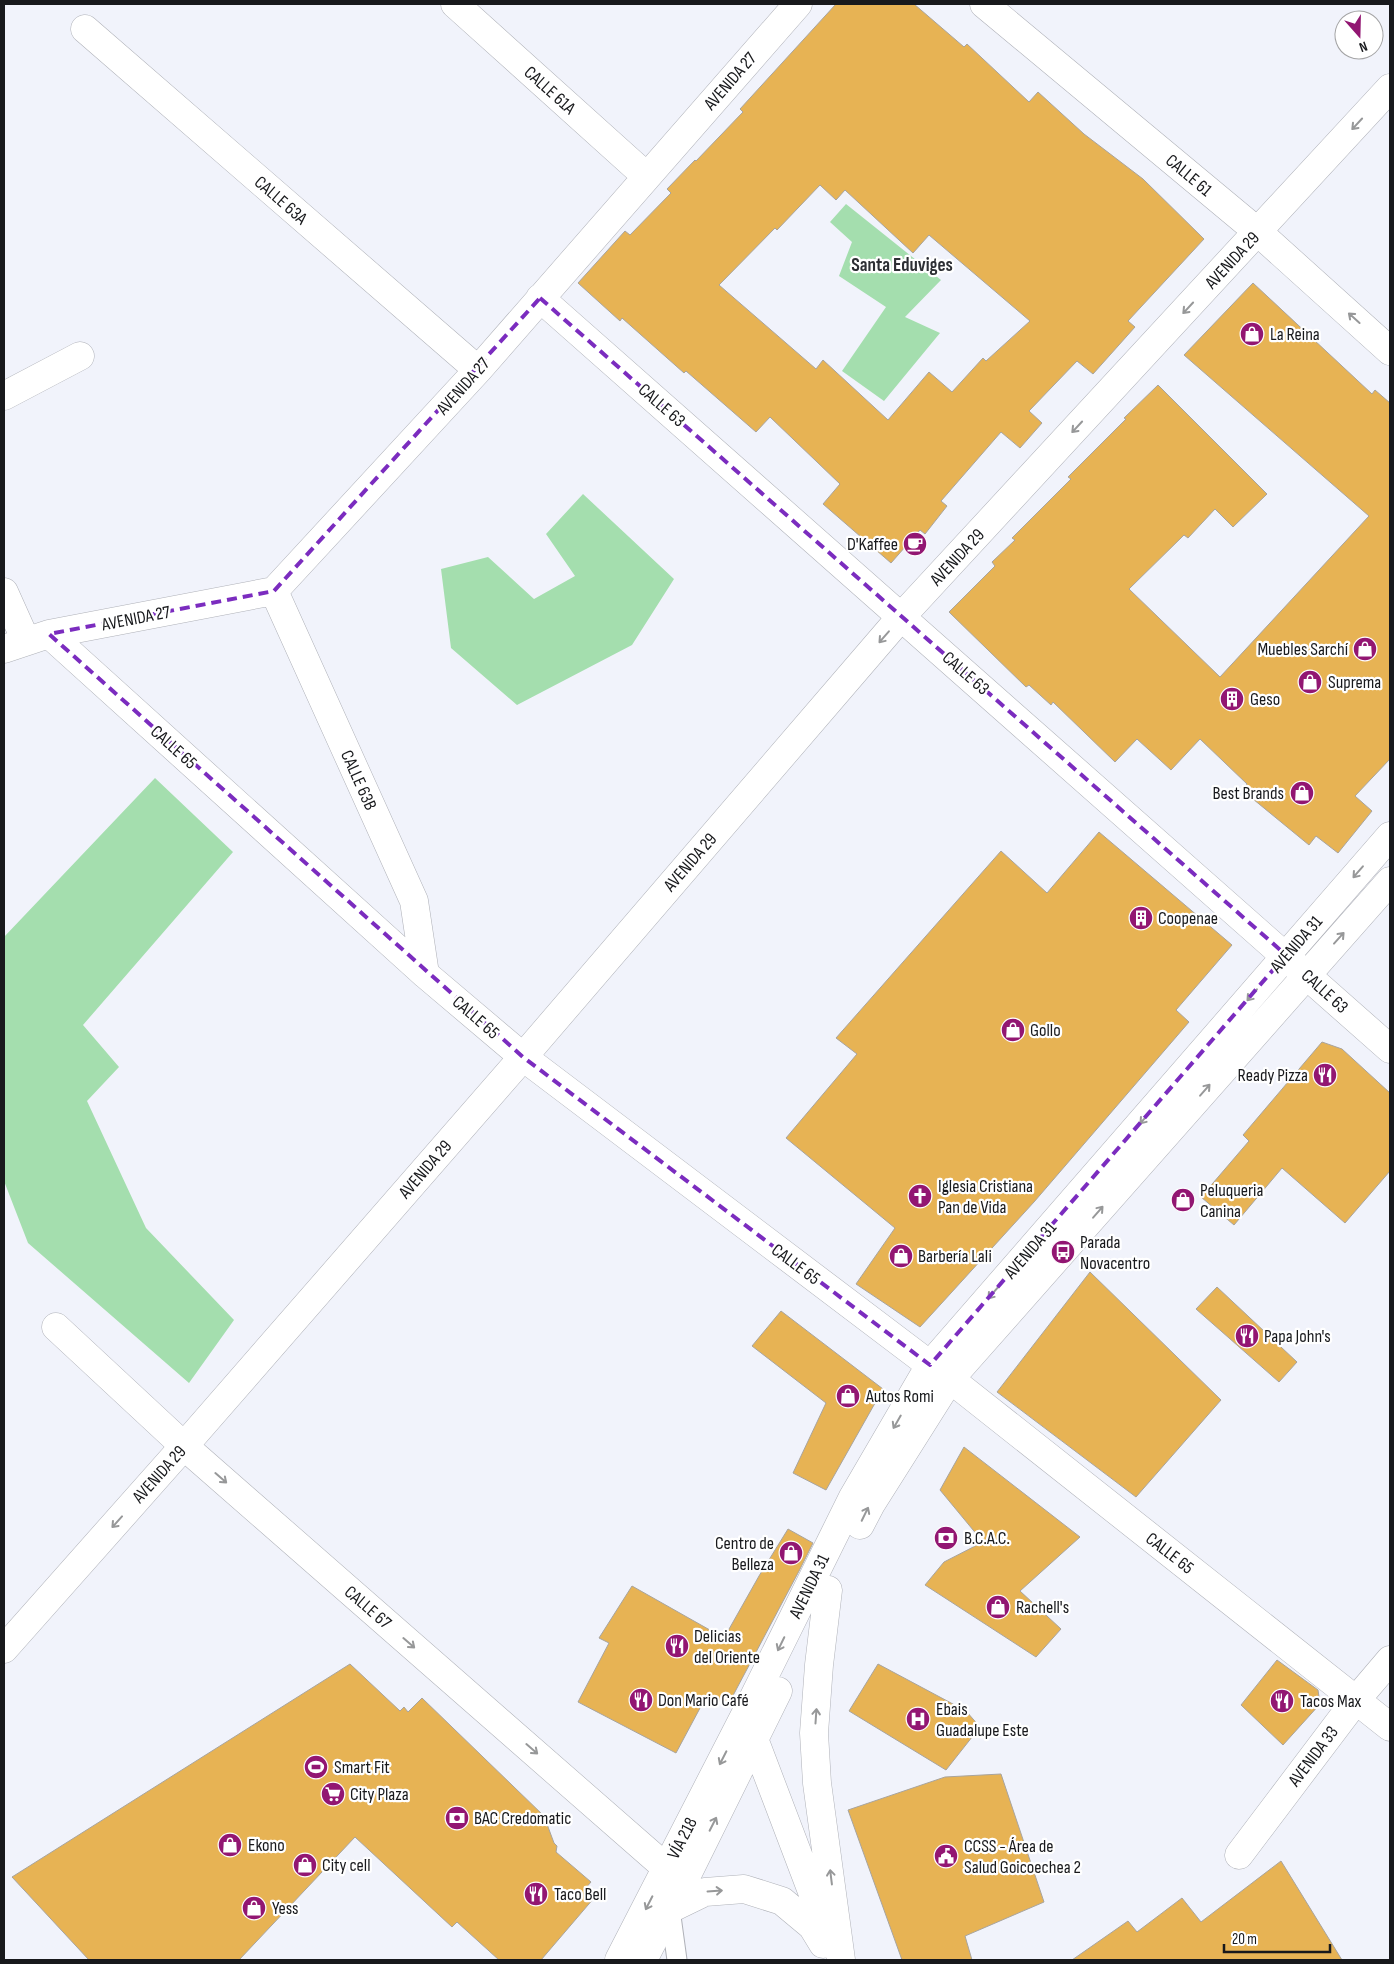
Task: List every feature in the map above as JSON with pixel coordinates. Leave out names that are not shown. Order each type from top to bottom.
[{"type":"street","name":"CALLE 61A","points":[[455,4],[646,176]]},
{"type":"street","name":"AVENIDA 27","points":[[26,642],[274,591],[478,370],[798,4]]},
{"type":"street","name":"CALLE 61","points":[[984,4],[1258,232],[1390,351]]},
{"type":"street","name":"CALLE 63A","points":[[85,29],[478,370]]},
{"type":"street","name":"AVENIDA 29","points":[[4,1649],[184,1446],[902,617],[1390,88]]},
{"type":"street","name":"CALLE 63","points":[[540,298],[1286,955],[1390,1049]]},
{"type":"street","points":[[4,396],[80,356]]},
{"type":"street","name":"CALLE 63B","points":[[274,591],[414,901],[426,974]]},
{"type":"street","name":"CALLE 65","points":[[4,592],[26,642],[426,974],[522,1057],[940,1372],[1390,1727]]},
{"type":"street","name":"AVENIDA 31","points":[[753,1730],[853,1497],[940,1372],[1286,955],[1390,836]]},
{"type":"street","name":"AVENIDA 31","points":[[753,1730],[828,1590],[940,1372],[1390,881]]},
{"type":"street","name":"CALLE 67","points":[[56,1327],[184,1446],[675,1875]]},
{"type":"street","points":[[828,1590],[819,1665],[814,1733],[817,1783],[837,1960]]},
{"type":"street","name":"AVENIDA 33","points":[[1239,1855],[1356,1700],[1390,1660]]},
{"type":"street","points":[[753,1730],[837,1960]]},
{"type":"street","name":"VÍA 218","points":[[619,1960],[675,1875],[753,1730]]},
{"type":"street","name":"VÍA 218","points":[[643,1960],[670,1909],[675,1875]]},
{"type":"street","points":[[670,1909],[705,1892],[744,1889],[782,1901],[812,1926],[837,1960]]},
{"type":"lane","points":[[670,1909],[678,1960]]},
{"type":"highlighted area","points":[[540,298],[1286,955],[930,1365],[523,1057],[49,634],[274,591]]},
{"type":"green space","points":[[846,204],[941,280],[905,317],[940,333],[884,401],[842,371],[886,307],[839,276],[852,242],[830,222]]},
{"type":"green space","points":[[583,494],[674,579],[632,645],[517,705],[451,648],[441,569],[488,557],[534,599],[575,576],[546,534]]},
{"type":"green space","points":[[155,778],[233,852],[83,1025],[119,1067],[87,1101],[146,1228],[234,1320],[189,1383],[28,1243],[4,1181],[4,937]]},
{"type":"building","points":[[836,4],[914,4],[964,47],[967,44],[1029,102],[1038,92],[1084,134],[1143,179],[1204,239],[1128,321],[1135,327],[1093,374],[1077,361],[1029,411],[1042,423],[1020,448],[1001,432],[941,501],[947,506],[925,534],[920,530],[891,563],[823,504],[840,484],[770,417],[756,432],[686,371],[684,373],[622,318],[620,321],[578,283],[625,231],[630,235],[671,193],[667,189],[743,112],[740,109]],"holes":[[[820,185],[836,200],[845,190],[913,253],[929,235],[1030,321],[986,361],[983,358],[952,392],[929,372],[888,420],[823,360],[816,369],[719,285],[775,228],[777,230]]]},
{"type":"building","points":[[1253,283],[1372,394],[1375,390],[1390,403],[1390,759],[1355,796],[1372,811],[1338,853],[1316,836],[1309,845],[1242,790],[1247,784],[1200,739],[1171,770],[1137,739],[1115,762],[1053,702],[1051,705],[1029,685],[1026,687],[949,612],[995,566],[992,562],[1015,540],[1012,538],[1071,479],[1068,477],[1158,385],[1267,494],[1233,527],[1215,509],[1188,538],[1184,535],[1129,589],[1220,677],[1369,516],[1184,355]]},
{"type":"building","points":[[1099,832],[1232,945],[1176,1010],[1189,1022],[1034,1202],[920,1327],[856,1284],[895,1228],[786,1138],[857,1054],[836,1038],[1001,851],[1047,893]]},
{"type":"building","points":[[1322,1042],[1342,1049],[1390,1093],[1390,1171],[1345,1223],[1282,1168],[1234,1225],[1201,1197],[1249,1141],[1243,1135]]},
{"type":"building","points":[[1090,1272],[1221,1400],[1136,1497],[997,1392]]},
{"type":"building","name":"Papa John's","points":[[1217,1287],[1297,1362],[1279,1382],[1196,1309]]},
{"type":"building","name":"Autos Romi","points":[[781,1311],[883,1389],[826,1490],[793,1473],[826,1403],[752,1346]]},
{"type":"building","points":[[964,1447],[1080,1537],[1020,1591],[1061,1629],[1036,1657],[925,1585],[944,1562],[983,1542],[940,1490]]},
{"type":"building","points":[[788,1529],[813,1543],[799,1571],[728,1705],[707,1695],[676,1753],[578,1702],[609,1643],[599,1638],[632,1586],[724,1638]]},
{"type":"building","name":"Tacos Max","points":[[1277,1660],[1318,1690],[1320,1704],[1283,1745],[1241,1705]]},
{"type":"building","name":"City Plaza","points":[[350,1664],[400,1711],[404,1707],[408,1712],[422,1698],[544,1816],[554,1843],[557,1846],[556,1852],[591,1882],[584,1890],[594,1898],[541,1960],[499,1960],[457,1922],[452,1927],[355,1837],[239,1960],[89,1960],[12,1877]]},
{"type":"building","name":"Ebais Guadalupe Este","points":[[878,1664],[966,1711],[980,1727],[946,1770],[849,1711]]},
{"type":"building","name":"CCSS - Área de Salud Goicoechea 2","points":[[1001,1774],[1044,1902],[965,1936],[972,1960],[902,1960],[848,1810],[945,1777]]},
{"type":"building","points":[[1281,1861],[1342,1960],[1072,1960],[1128,1921],[1137,1932],[1182,1898],[1201,1922]]},
{"type":"place","name":"La Reina","points":[[1252,334]]},
{"type":"place","name":"D'Kaffee","points":[[915,544]]},
{"type":"place","name":"Muebles Sarchí","points":[[1365,649]]},
{"type":"place","name":"Suprema","points":[[1310,682]]},
{"type":"place","name":"Geso","points":[[1232,699]]},
{"type":"place","name":"Best Brands","points":[[1302,793]]},
{"type":"place","name":"Coopenae","points":[[1141,918]]},
{"type":"place","name":"Gollo","points":[[1013,1030]]},
{"type":"place","name":"Ready Pizza","points":[[1325,1075]]},
{"type":"place","name":"Iglesia Cristiana Pan de Vida","points":[[920,1196]]},
{"type":"place","name":"Peluqueria Canina","points":[[1183,1200]]},
{"type":"place","name":"Parada Novacentro","points":[[1063,1252]]},
{"type":"place","name":"Barbería Lali","points":[[901,1256]]},
{"type":"place","name":"Papa John's","points":[[1247,1336]]},
{"type":"place","name":"Autos Romi","points":[[848,1396]]},
{"type":"place","name":"B.C.A.C.","points":[[946,1538]]},
{"type":"place","name":"Centro de Belleza","points":[[791,1553]]},
{"type":"place","name":"Rachell's","points":[[998,1607]]},
{"type":"place","name":"Delicias del Oriente","points":[[677,1646]]},
{"type":"place","name":"Don Mario Café","points":[[641,1700]]},
{"type":"place","name":"Tacos Max","points":[[1282,1701]]},
{"type":"place","name":"Ebais Guadalupe Este","points":[[918,1719]]},
{"type":"place","name":"Smart Fit","points":[[316,1767]]},
{"type":"place","name":"City Plaza","points":[[333,1794]]},
{"type":"place","name":"BAC Credomatic","points":[[457,1818]]},
{"type":"place","name":"Ekono","points":[[230,1845]]},
{"type":"place","name":"CCSS - Área de Salud Goicoechea 2","points":[[946,1856]]},
{"type":"place","name":"City cell","points":[[305,1865]]},
{"type":"place","name":"Taco Bell","points":[[536,1894]]},
{"type":"place","name":"Yess","points":[[254,1908]]},
{"type":"district","name":"Santa Eduviges","points":[[902,264]]}]
